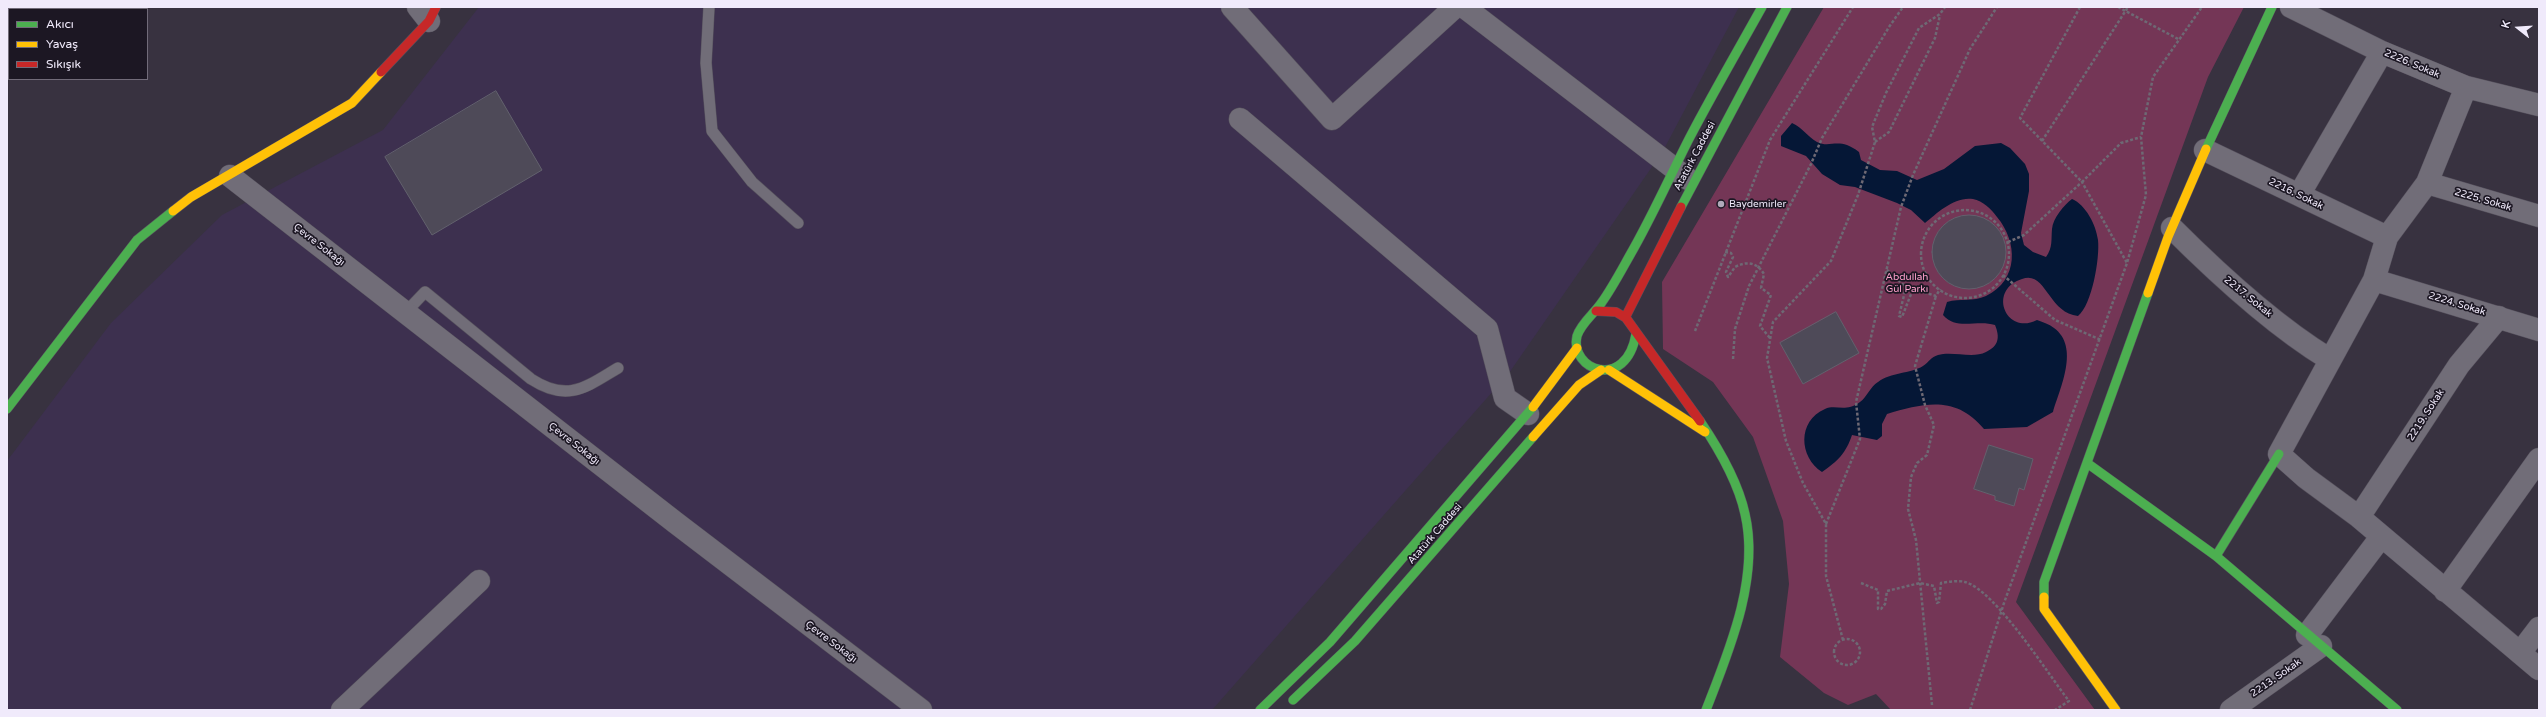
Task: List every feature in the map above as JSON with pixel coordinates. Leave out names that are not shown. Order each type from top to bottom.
[{"type":"main road","points":[[1260,710],[1330,642],[1528,414],[1577,348],[1581,326],[1596,311],[1623,267],[1674,168],[1762,7]]},
{"type":"main road","name":"Atatürk Caddesi","points":[[1626,316],[1693,183],[1787,7]]},
{"type":"main road","points":[[2116,710],[2044,609],[2044,582],[2172,228],[2205,150],[2272,7]]},
{"type":"main road","points":[[7,409],[15,393],[138,240],[191,197],[230,176],[352,103],[428,12]]},
{"type":"main road","points":[[1596,311],[1617,311],[1626,316],[1636,334],[1696,410],[1706,433],[1729,473],[1743,508],[1749,537],[1746,574],[1734,625],[1706,710]]},
{"type":"main road","points":[[1605,370],[1624,365],[1632,357],[1636,346],[1636,334]]},
{"type":"main road","points":[[1577,348],[1582,358],[1590,366],[1605,370],[1706,433]]},
{"type":"main road","name":"Atatürk Caddesi","points":[[1287,705],[1355,641],[1580,385],[1605,370]]},
{"type":"main road","points":[[2216,556],[2279,454]]},
{"type":"main road","points":[[2087,463],[2216,556],[2314,641],[2397,710]]},
{"type":"street","points":[[1232,7],[1332,119],[1455,7]]},
{"type":"street","points":[[1464,7],[1693,183]]},
{"type":"street","name":"2226. Sokak","points":[[2291,7],[2382,52],[2466,87],[2539,105]]},
{"type":"street","points":[[2299,195],[2382,52]]},
{"type":"street","points":[[2466,87],[2427,183],[2387,237],[2374,280],[2329,359],[2279,454],[2306,478],[2359,517],[2539,669]]},
{"type":"street","points":[[1240,119],[1487,329],[1505,398],[1528,414]]},
{"type":"street","name":"2216. Sokak","points":[[2205,150],[2387,237]]},
{"type":"street","name":"Çevre Sokağı","points":[[230,176],[676,524],[921,710]]},
{"type":"street","name":"2225. Sokak","points":[[2427,183],[2539,216]]},
{"type":"street","name":"2217. Sokak","points":[[2172,228],[2211,267],[2309,347],[2329,359]]},
{"type":"street","name":"2224. Sokak","points":[[2374,280],[2539,330]]},
{"type":"street","name":"2219. Sokak","points":[[2359,517],[2459,365],[2499,317]]},
{"type":"street","points":[[2445,591],[2539,459]]},
{"type":"street","name":"2213. Sokak","points":[[2231,710],[2314,641],[2381,536]]},
{"type":"street","points":[[342,710],[479,581]]},
{"type":"street","points":[[2520,653],[2539,628]]},
{"type":"lane","points":[[709,7],[706,63],[712,131],[752,182],[798,223]]},
{"type":"lane","points":[[405,313],[425,292],[531,379],[552,389],[570,391],[583,389],[618,368]]},
{"type":"path","points":[[1695,331],[1725,252],[1748,202],[1770,140],[1853,7]]},
{"type":"path","points":[[1733,359],[1735,329],[1739,311],[1812,164],[1822,138],[1889,27],[1903,7]]},
{"type":"path","points":[[1826,524],[1803,483],[1786,441],[1767,358],[1773,322],[1830,261],[1858,195],[1869,163],[1875,142],[1872,127],[1886,93],[1919,28],[1940,14],[1945,7]]},
{"type":"path","points":[[1842,640],[1826,576],[1826,524],[1860,439],[1856,402],[1901,207],[1913,175],[1970,50],[1997,7]]},
{"type":"path","points":[[2080,7],[2020,118],[2082,182],[2127,263]]},
{"type":"path","points":[[2118,7],[2180,40]]},
{"type":"path","points":[[2042,141],[2128,7]]},
{"type":"path","points":[[1970,710],[2002,612],[2101,340],[2127,263],[2146,194],[2141,137],[2153,77],[2202,7]]},
{"type":"path","points":[[1875,142],[1889,132],[1935,38],[1940,14]]},
{"type":"path","points":[[2007,242],[2024,235],[2082,182],[2121,143],[2141,137]]},
{"type":"path","points":[[1959,210],[1974,210],[1988,216],[2000,226],[2007,242],[2009,254],[2003,275],[1998,283],[1987,292],[1972,297],[1958,297],[1940,289],[1926,274],[1922,260],[1922,247],[1926,233],[1934,222],[1946,214],[1959,210]]},
{"type":"path","points":[[1725,252],[1731,253],[1734,258],[1726,272],[1728,276],[1739,265],[1750,263],[1760,268],[1764,274],[1761,288],[1771,295],[1760,326],[1770,339]]},
{"type":"path","points":[[1887,269],[1906,288],[1899,316],[1902,317],[1913,288],[1936,296]]},
{"type":"path","points":[[2003,275],[2055,320],[2101,340]]},
{"type":"path","points":[[1932,705],[1916,540],[1908,509],[1911,477],[1918,463],[1927,455],[1934,425],[1925,405],[1915,366],[1936,296],[1940,289]]},
{"type":"path","points":[[1861,583],[1878,590],[1876,605],[1878,609],[1881,609],[1885,604],[1887,591],[1920,583],[1934,586],[1937,603],[1939,602],[1941,583],[1965,582],[1979,588],[2002,612],[2069,701],[2055,710]]},
{"type":"path","points":[[1842,640],[1853,640],[1859,646],[1860,655],[1852,665],[1839,663],[1834,656],[1835,647],[1842,640]]},
{"type":"shaded area","points":[[479,7],[1739,7],[1663,151],[1509,373],[1212,710],[7,710],[7,461],[111,323],[222,215],[383,130]]},
{"type":"green space","name":"Abdullah Gül Parkı","points":[[1824,7],[2244,7],[2208,77],[2016,602],[2095,710],[1891,710],[1876,694],[1848,705],[1824,693],[1780,657],[1789,584],[1783,521],[1753,437],[1713,382],[1663,349],[1662,282]]},
{"type":"water","points":[[1792,123],[1817,142],[1822,144],[1840,144],[1852,147],[1859,152],[1861,160],[1880,170],[1897,171],[1917,180],[1944,169],[1975,146],[2001,143],[2010,148],[2025,164],[2029,174],[2029,191],[2021,233],[2024,245],[2033,252],[2046,257],[2051,247],[2054,221],[2059,212],[2072,199],[2082,206],[2093,222],[2098,240],[2098,258],[2094,281],[2083,310],[2078,316],[2068,313],[2053,301],[2037,281],[2030,278],[2022,279],[2011,285],[2005,292],[2003,301],[2005,310],[2009,317],[2017,322],[2026,323],[2037,320],[2054,328],[2062,336],[2066,346],[2066,368],[2053,412],[2027,427],[1984,429],[1973,418],[1951,406],[1927,405],[1914,407],[1887,414],[1882,424],[1882,436],[1877,440],[1852,435],[1841,456],[1822,472],[1814,465],[1805,449],[1804,439],[1809,422],[1825,409],[1833,407],[1845,408],[1855,405],[1862,400],[1875,384],[1883,379],[1889,376],[1918,369],[1938,355],[1975,355],[1986,352],[1994,347],[1998,337],[1995,325],[1981,323],[1961,324],[1949,320],[1943,315],[1947,302],[1981,298],[1997,289],[2005,280],[2010,271],[2012,260],[2009,238],[2004,227],[1992,211],[1977,200],[1966,199],[1953,203],[1941,210],[1925,223],[1911,210],[1897,203],[1855,187],[1840,185],[1822,174],[1806,156],[1781,146],[1781,136]]},
{"type":"building","points":[[496,91],[542,170],[432,235],[385,157]]},
{"type":"building","points":[[1969,215],[1983,218],[1995,226],[2003,238],[2006,252],[2003,266],[1995,278],[1983,286],[1969,289],[1955,286],[1943,278],[1935,266],[1932,252],[1935,238],[1943,226],[1955,218]]},
{"type":"building","points":[[1836,312],[1859,353],[1803,384],[1780,343]]},
{"type":"building","points":[[1989,445],[2033,459],[2024,490],[2019,488],[2014,506],[1995,500],[1995,496],[1974,489]]},
{"type":"traffic: fast","points":[[1636,334],[1630,352],[1621,364],[1611,369],[1600,370],[1590,366],[1581,358],[1577,348],[1577,336],[1579,331],[1602,302],[1620,273],[1646,226],[1699,121],[1762,7]]},
{"type":"traffic: fast","points":[[1681,207],[1787,7]]},
{"type":"traffic: fast","points":[[2206,149],[2272,7]]},
{"type":"traffic: fast","points":[[7,409],[137,240],[173,211]]},
{"type":"traffic: fast","points":[[2044,597],[2044,582],[2148,293]]},
{"type":"traffic: fast","points":[[1260,710],[1330,642],[1533,407]]},
{"type":"traffic: fast","points":[[1700,421],[1721,454],[1733,477],[1742,502],[1749,538],[1745,589],[1740,614],[1724,663],[1706,710]]},
{"type":"traffic: fast","points":[[1293,700],[1355,641],[1533,437]]},
{"type":"traffic: fast","points":[[2216,556],[2279,454]]},
{"type":"traffic: fast","points":[[2087,463],[2216,556],[2397,710]]},
{"type":"traffic: slow","points":[[173,211],[191,197],[352,103],[381,72]]},
{"type":"traffic: slow","points":[[2148,293],[2168,237],[2206,149]]},
{"type":"traffic: slow","points":[[1533,407],[1577,348]]},
{"type":"traffic: slow","points":[[1533,437],[1579,385],[1601,370]]},
{"type":"traffic: slow","points":[[1609,370],[1705,432]]},
{"type":"traffic: slow","points":[[2044,597],[2044,609],[2116,710]]},
{"type":"traffic: jam","points":[[381,72],[429,21],[436,7]]},
{"type":"traffic: jam","points":[[1626,316],[1681,207]]},
{"type":"traffic: jam","points":[[1596,311],[1616,312],[1626,318],[1700,421]]},
{"type":"place","name":"Baydemirler","points":[[1721,204]]}]
